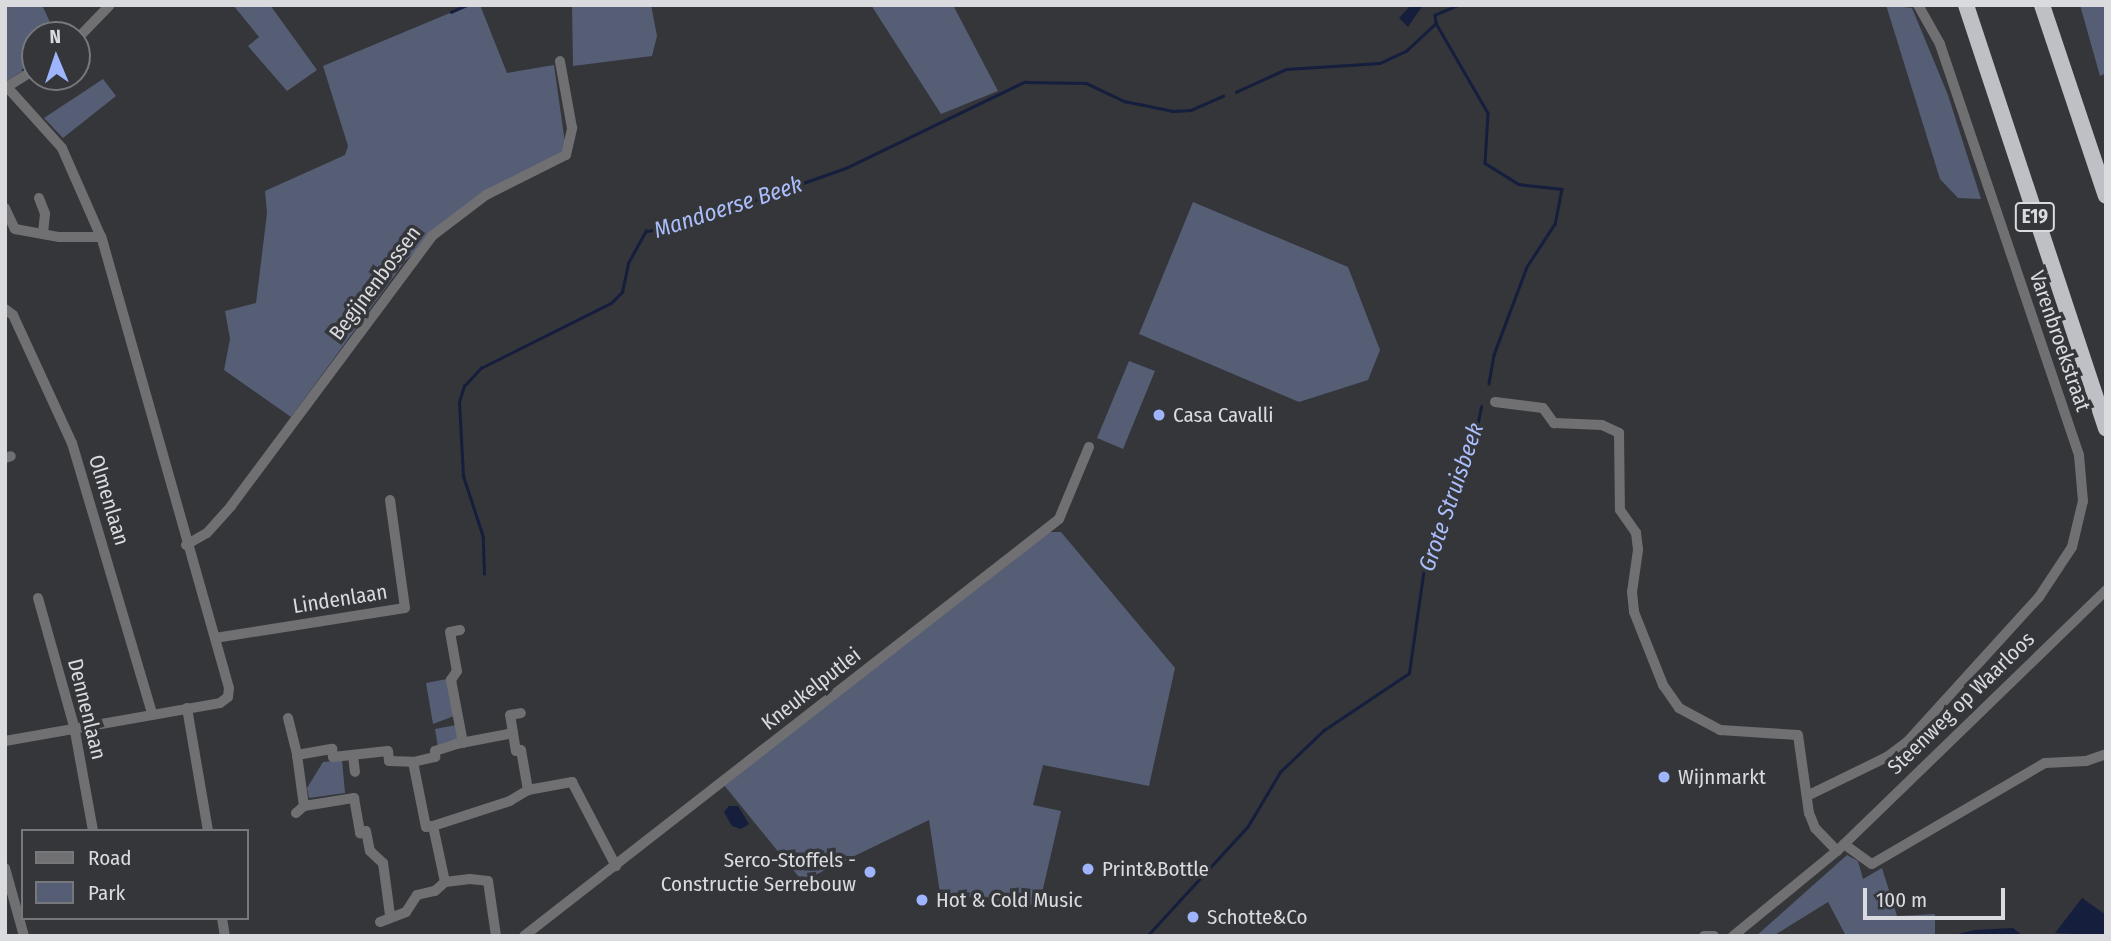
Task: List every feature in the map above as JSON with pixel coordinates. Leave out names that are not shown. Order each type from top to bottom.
[{"type":"highway","name":"E19","points":[[1966,5],[2106,428]]},
{"type":"highway","points":[[2042,5],[2106,196]]},
{"type":"street","points":[[91,25],[110,5]]},
{"type":"street","name":"Varenbroekstraat","points":[[1810,795],[1907,742],[2039,597],[2073,547],[2083,501],[2078,455],[1940,44],[1918,5]]},
{"type":"street","name":"Begijnenbossen","points":[[186,545],[207,533],[230,506],[432,236],[486,195],[566,155],[572,128],[560,61]]},
{"type":"street","points":[[5,741],[74,726],[187,708],[228,697],[215,638],[186,545],[101,237],[62,148],[6,87],[21,78]]},
{"type":"street","points":[[39,198],[45,214],[43,233]]},
{"type":"street","points":[[5,208],[15,229],[101,237]]},
{"type":"street","name":"Olmenlaan","points":[[5,309],[13,314],[72,443],[152,713]]},
{"type":"street","points":[[1494,402],[1543,408],[1554,423],[1602,425],[1619,433],[1620,510],[1636,533],[1638,550],[1632,592],[1634,612],[1663,685],[1679,708],[1720,730],[1798,735],[1803,785],[1810,795],[1815,828],[1841,847],[1872,864],[2045,763],[2086,761],[2106,754]]},
{"type":"street","name":"Kneukelputlei","points":[[524,936],[1059,519],[1089,447]]},
{"type":"street","name":"Lindenlaan","points":[[215,638],[405,608],[390,500]]},
{"type":"street","name":"Steenweg op Waarloos","points":[[1733,936],[1841,847],[2106,590]]},
{"type":"street","name":"Dennenlaan","points":[[38,598],[74,726],[93,829]]},
{"type":"street","points":[[460,630],[450,632],[457,671],[451,680],[463,743]]},
{"type":"street","points":[[187,708],[208,829]]},
{"type":"street","points":[[521,713],[510,715],[528,790]]},
{"type":"street","points":[[288,718],[297,755],[300,810],[354,792],[360,832],[366,831],[370,851],[383,863],[390,915],[389,920],[380,922]]},
{"type":"street","points":[[297,755],[332,749],[334,757],[388,751],[390,761],[413,762],[463,743],[513,733]]},
{"type":"street","points":[[353,756],[355,772]]},
{"type":"street","points":[[413,762],[426,827],[510,801],[528,790],[572,782],[616,866]]},
{"type":"street","points":[[433,826],[445,882]]},
{"type":"street","points":[[5,868],[24,936]]},
{"type":"street","points":[[390,915],[405,912],[417,895],[435,891],[445,882],[488,881],[496,936]]},
{"type":"street","points":[[1704,936],[1714,936]]},
{"type":"green space","points":[[5,5],[42,5],[49,21],[21,21],[21,72],[5,82]]},
{"type":"green space","points":[[233,5],[270,5],[317,70],[287,91],[248,46],[259,37]]},
{"type":"green space","points":[[469,5],[480,5],[507,73],[554,65],[566,150],[484,195],[406,260],[291,417],[224,370],[230,339],[225,311],[256,303],[267,213],[265,191],[345,155],[348,146],[323,66]]},
{"type":"green space","points":[[572,5],[651,5],[657,36],[652,56],[573,66]]},
{"type":"green space","points":[[871,5],[953,5],[998,91],[941,114]]},
{"type":"green space","points":[[1886,5],[1912,8],[1948,95],[1981,199],[1958,198],[1940,179]]},
{"type":"green space","points":[[2080,5],[2106,5],[2106,73],[2100,76]]},
{"type":"green space","points":[[103,79],[116,96],[63,138],[44,118],[85,91],[91,91],[91,87]]},
{"type":"green space","points":[[1193,202],[1348,267],[1380,350],[1368,380],[1299,402],[1139,334]]},
{"type":"green space","points":[[1129,361],[1155,371],[1123,449],[1097,438]]},
{"type":"green space","points":[[1049,532],[1061,532],[1175,668],[1149,786],[1043,765],[1033,805],[1061,811],[1039,906],[940,893],[929,820],[813,876],[807,887],[724,785]]},
{"type":"green space","points":[[447,679],[454,716],[433,724],[426,683]]},
{"type":"green space","points":[[456,725],[458,739],[438,747],[435,729]]},
{"type":"green space","points":[[342,760],[345,793],[309,798],[307,788],[323,762]]},
{"type":"green space","points":[[1847,855],[1858,861],[1863,879],[1882,868],[1897,916],[1935,914],[1935,934],[1846,936],[1828,902],[1773,936],[1756,936]]},
{"type":"shaded area","points":[[1411,5],[1423,5],[1408,27],[1399,18]]},
{"type":"shaded area","points":[[729,806],[738,806],[749,824],[741,829],[732,826],[724,812]]},
{"type":"shaded area","points":[[2082,898],[2106,915],[2106,936],[2055,933]]},
{"type":"shaded area","points":[[2013,928],[2023,936],[1949,936],[1975,930]]},
{"type":"waterway","points":[[451,12],[467,5]]},
{"type":"waterway","name":"Grote Struisbeek","points":[[1459,5],[1435,15],[1436,23],[1488,113],[1485,163],[1518,184],[1562,189],[1555,224],[1527,267],[1494,355],[1489,384]]},
{"type":"waterway","name":"Mandoerse Beek","points":[[1236,92],[1286,69],[1380,63],[1406,51],[1436,23]]},
{"type":"waterway","name":"Mandoerse Beek","points":[[484,574],[483,537],[463,476],[459,402],[464,386],[481,368],[611,303],[622,292],[628,263],[646,231],[679,227],[846,168],[1024,82],[1086,83],[1124,101],[1173,111],[1191,110],[1223,96]]},
{"type":"waterway","name":"Grote Struisbeek","points":[[1147,936],[1248,826],[1280,772],[1324,730],[1409,673],[1424,568],[1443,535],[1473,445],[1481,407]]},
{"type":"place","name":"Casa Cavalli","points":[[1159,415]]},
{"type":"place","name":"Wijnmarkt","points":[[1664,777]]},
{"type":"place","name":"Print&Bottle","points":[[1088,869]]},
{"type":"place","name":"Serco-Stoffels - Constructie Serrebouw","points":[[870,872]]},
{"type":"place","name":"Hot & Cold Music","points":[[922,900]]},
{"type":"place","name":"Schotte&Co","points":[[1193,917]]}]
